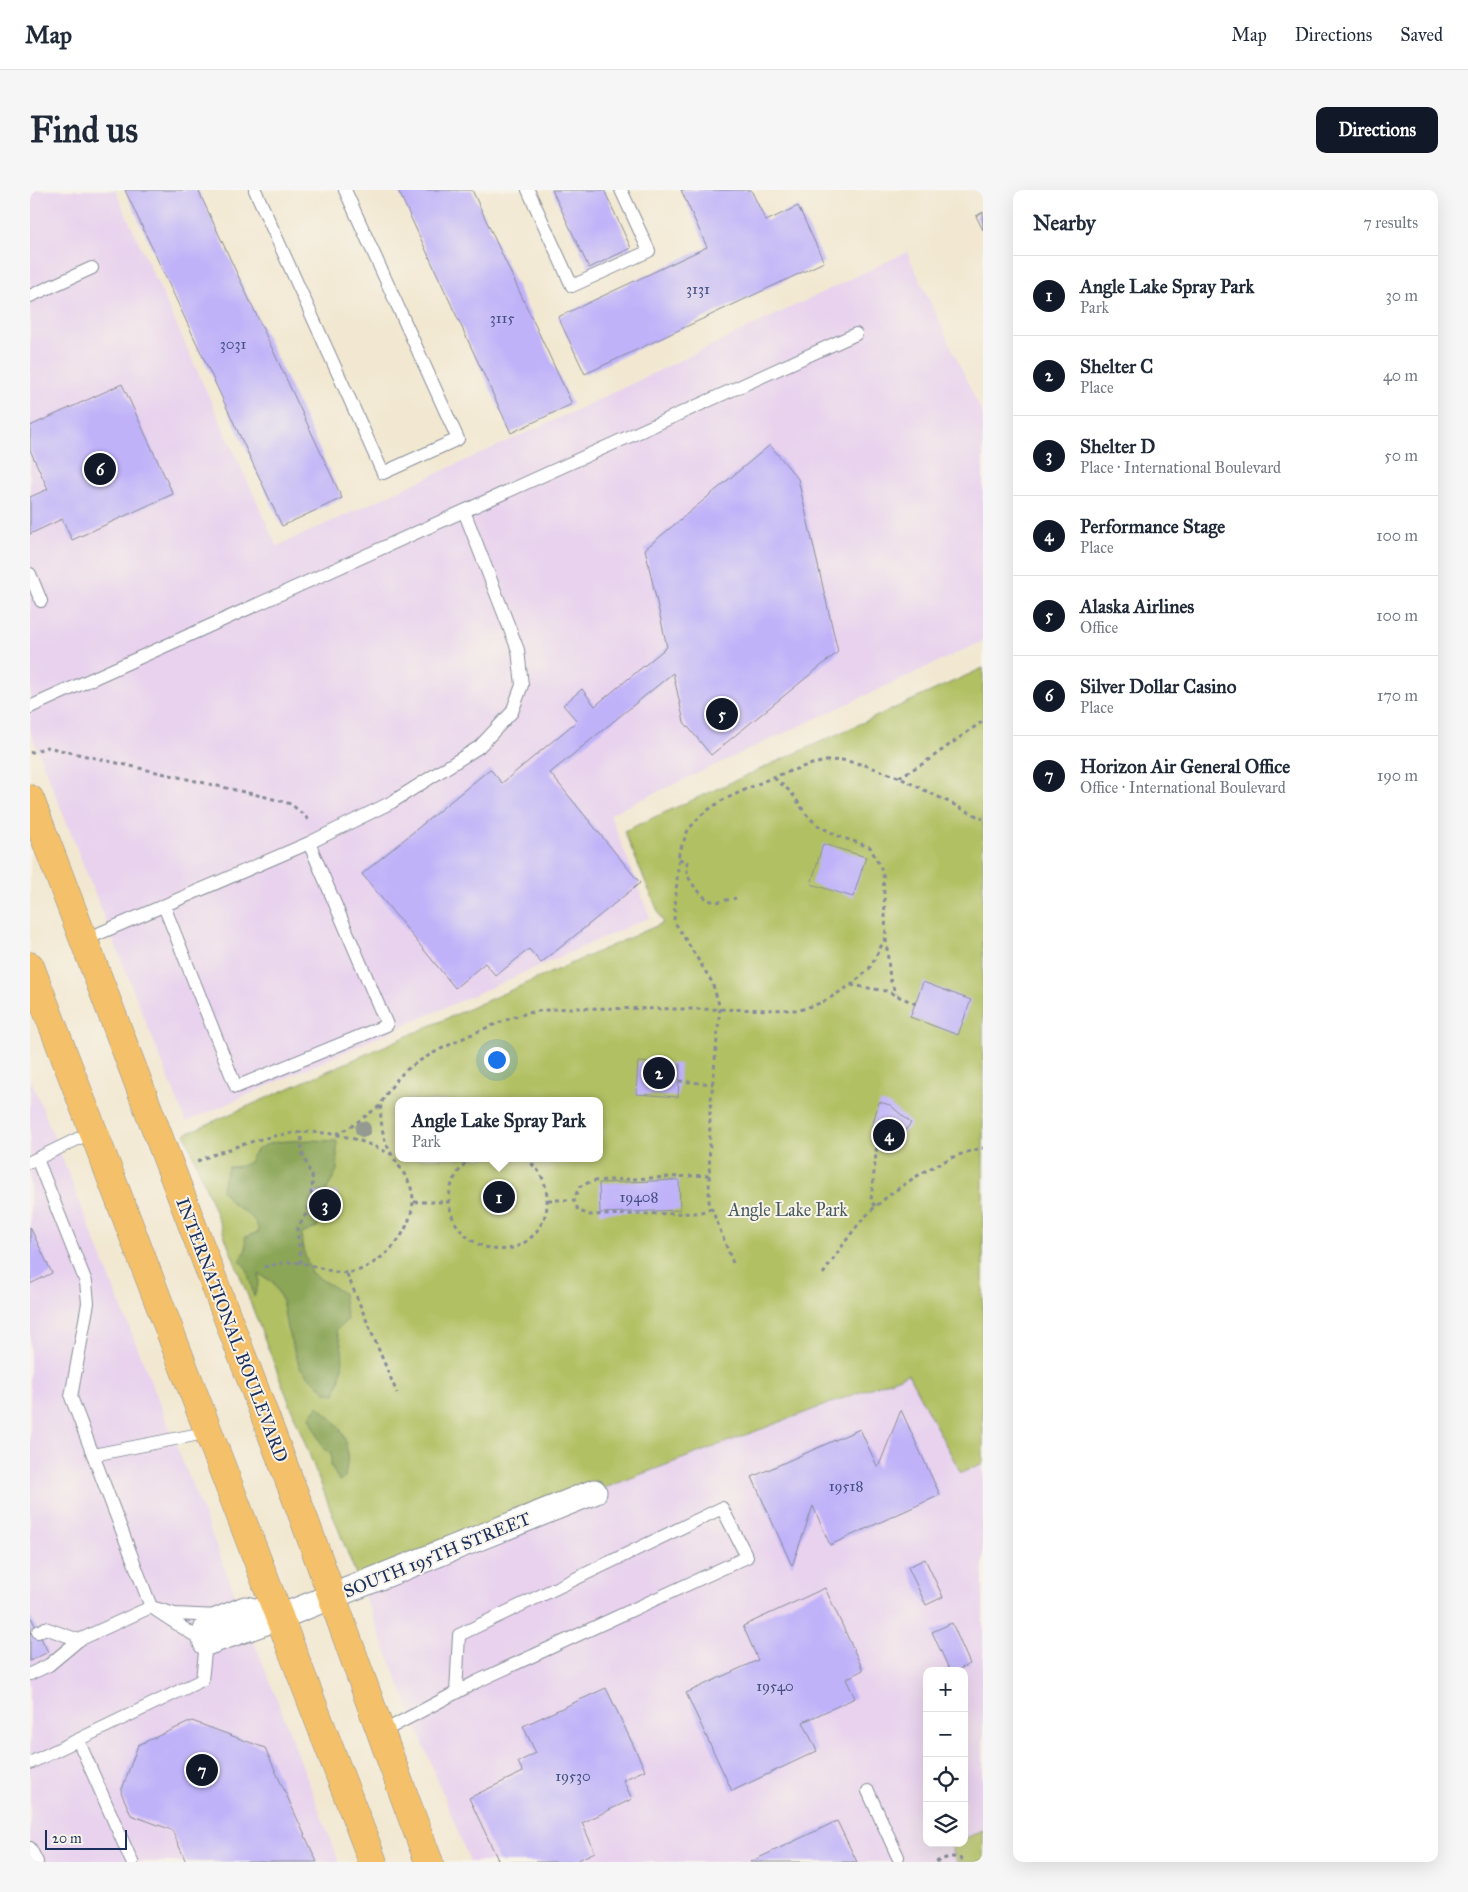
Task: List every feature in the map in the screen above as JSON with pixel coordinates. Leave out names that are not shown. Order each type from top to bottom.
[{"type":"main road","name":"INTERNATIONAL BOULEVARD","points":[[30,799],[333,1596],[380,1733],[429,1862]]},
{"type":"main road","points":[[30,966],[210,1432],[373,1862]]},
{"type":"street","name":"SOUTH 195TH STREET","points":[[206,1644],[280,1617],[594,1492]]},
{"type":"street","points":[[206,1644],[206,1630],[209,1624],[245,1609],[280,1617]]},
{"type":"lane","points":[[254,190],[383,473],[458,439],[345,190]]},
{"type":"lane","points":[[528,190],[572,286],[649,251],[621,190]]},
{"type":"lane","points":[[30,296],[92,268]]},
{"type":"lane","points":[[30,707],[856,334]]},
{"type":"lane","points":[[84,940],[314,841],[392,802],[479,747],[512,712],[522,685],[518,650],[464,511]]},
{"type":"lane","points":[[30,574],[41,601]]},
{"type":"lane","points":[[164,906],[236,1087],[387,1025],[314,841]]},
{"type":"lane","points":[[30,1763],[202,1680],[206,1644],[151,1607],[71,1397],[88,1303],[86,1282],[33,1161],[94,1131]]},
{"type":"lane","points":[[93,1455],[210,1432]]},
{"type":"lane","points":[[380,1733],[456,1693],[746,1557],[722,1508],[459,1635],[456,1693]]},
{"type":"lane","points":[[30,1674],[49,1665],[79,1640],[151,1607],[175,1614],[226,1617]]},
{"type":"lane","points":[[38,1632],[45,1628],[79,1640]]},
{"type":"lane","points":[[78,1740],[132,1862]]},
{"type":"lane","points":[[868,1790],[898,1858]]},
{"type":"lane","points":[[30,1848],[37,1862]]},
{"type":"path","points":[[898,778],[924,764],[983,721]]},
{"type":"path","points":[[30,753],[47,747],[291,804],[310,821],[314,841]]},
{"type":"path","points":[[733,1263],[708,1202],[712,1084],[720,1008],[712,982],[674,921],[678,859],[682,842],[688,830],[701,815],[721,801],[773,777],[808,765],[842,760],[866,766],[898,778],[983,819]]},
{"type":"path","points":[[773,777],[792,792],[806,814],[817,825],[838,836],[870,847],[883,872],[890,979],[896,995]]},
{"type":"path","points":[[678,859],[687,862],[687,875],[707,900],[717,902],[736,898]]},
{"type":"path","points":[[335,1134],[349,1128],[382,1104],[403,1073],[418,1062],[510,1019],[528,1013],[570,1008],[800,1010],[823,1002],[851,985],[869,969],[886,938]]},
{"type":"path","points":[[851,985],[896,995],[916,1004]]},
{"type":"path","points":[[679,1082],[712,1084]]},
{"type":"path","points":[[264,1267],[278,1263],[301,1263],[347,1274],[368,1266],[395,1245],[410,1217],[414,1202],[411,1186],[390,1155],[383,1132],[382,1104]]},
{"type":"path","points":[[301,1132],[302,1153],[313,1178],[309,1209],[297,1229],[301,1263]]},
{"type":"path","points":[[171,1170],[248,1142],[269,1136],[301,1132],[335,1134],[359,1140],[390,1155]]},
{"type":"path","points":[[876,1206],[871,1200],[878,1145]]},
{"type":"path","points":[[823,1274],[856,1228],[876,1206],[923,1173],[971,1150],[983,1148]]},
{"type":"path","points":[[467,1162],[460,1168],[452,1182],[449,1202],[451,1214],[458,1229],[470,1240],[485,1247],[501,1249],[517,1246],[531,1237],[541,1225],[548,1210],[548,1193],[543,1177],[530,1162]]},
{"type":"path","points":[[709,1175],[592,1181],[579,1186],[574,1200],[578,1210],[588,1215],[699,1212],[711,1208]]},
{"type":"path","points":[[548,1200],[574,1200]]},
{"type":"path","points":[[414,1202],[449,1202]]},
{"type":"path","points":[[347,1274],[397,1393]]},
{"type":"path","points":[[936,1862],[948,1856],[962,1859],[966,1862]]},
{"type":"shaded area","points":[[30,190],[115,190],[277,546],[583,407],[907,252],[983,415],[983,641],[610,814],[650,917],[186,1122],[30,731]]},
{"type":"shaded area","points":[[30,1077],[277,1699],[339,1862],[30,1862]]},
{"type":"shaded area","points":[[908,1374],[961,1473],[983,1463],[983,1830],[968,1837],[968,1667],[923,1667],[923,1847],[952,1847],[957,1862],[470,1862],[360,1585],[594,1492]]},
{"type":"green space","name":"Angle Lake Park","points":[[983,668],[983,1463],[961,1473],[908,1374],[594,1492],[360,1585],[185,1134],[663,923],[624,831]]},
{"type":"green space","points":[[283,1141],[337,1141],[337,1170],[326,1192],[313,1193],[314,1217],[323,1217],[317,1227],[302,1234],[303,1249],[311,1273],[343,1293],[347,1320],[336,1330],[342,1346],[343,1362],[335,1394],[327,1393],[300,1368],[287,1329],[282,1300],[273,1282],[259,1274],[259,1282],[254,1297],[247,1269],[240,1261],[246,1249],[245,1237],[259,1232],[252,1218],[232,1203],[222,1190],[224,1178],[229,1167],[242,1166],[250,1161],[259,1148]]},
{"type":"green space","points":[[318,1406],[334,1421],[344,1437],[347,1465],[345,1477],[339,1481],[331,1466],[331,1453],[323,1448],[310,1417]]},
{"type":"green space","points":[[983,1830],[983,1862],[957,1862],[952,1847],[968,1847],[968,1837]]},
{"type":"building","points":[[125,190],[198,190],[342,498],[282,526]]},
{"type":"building","points":[[398,190],[472,190],[572,404],[511,433]]},
{"type":"building","points":[[552,190],[604,190],[631,248],[589,268]]},
{"type":"building","points":[[681,190],[751,190],[766,221],[798,206],[824,262],[585,374],[558,317],[707,247]]},
{"type":"building","points":[[983,212],[983,230],[976,216]]},
{"type":"building","points":[[122,384],[173,494],[72,540],[62,519],[30,534],[30,497],[48,489],[30,450],[30,426]]},
{"type":"building","points":[[770,445],[798,479],[838,652],[711,755],[684,722],[673,673],[550,773],[640,883],[541,963],[529,949],[496,976],[485,963],[455,988],[362,874],[490,769],[502,783],[577,721],[563,705],[582,689],[595,706],[667,647],[645,549]]},
{"type":"building","points":[[823,844],[866,857],[853,897],[811,884]]},
{"type":"building","points":[[923,982],[971,1000],[958,1035],[910,1017]]},
{"type":"building","points":[[638,1062],[680,1064],[678,1097],[636,1094]]},
{"type":"building","points":[[879,1102],[890,1105],[911,1123],[894,1144],[881,1150],[872,1126]]},
{"type":"building","points":[[679,1180],[680,1210],[600,1213],[599,1183]]},
{"type":"building","points":[[337,1192],[338,1217],[314,1217],[313,1193]]},
{"type":"building","points":[[30,1227],[52,1273],[30,1284]]},
{"type":"building","points":[[901,1410],[940,1495],[830,1545],[813,1506],[792,1566],[752,1477],[860,1429],[878,1468]]},
{"type":"building","points":[[925,1559],[943,1597],[926,1605],[908,1567]]},
{"type":"building","points":[[825,1588],[863,1670],[846,1679],[855,1698],[803,1722],[817,1751],[732,1791],[686,1693],[758,1660],[743,1626]]},
{"type":"building","points":[[30,1615],[48,1652],[30,1661]]},
{"type":"building","points":[[952,1623],[970,1664],[964,1667],[948,1667],[932,1632]]},
{"type":"building","points":[[606,1688],[645,1770],[623,1780],[632,1799],[582,1823],[595,1852],[574,1862],[499,1862],[469,1798],[523,1772],[518,1762],[536,1753],[523,1726]]},
{"type":"building","points":[[192,1721],[265,1748],[317,1862],[186,1862],[172,1830],[131,1815],[121,1792],[138,1745]]},
{"type":"building","points":[[837,1821],[857,1862],[750,1862]]},
{"type":"place","name":"Silver Dollar Casino","points":[[100,469]]},
{"type":"place","name":"Alaska Airlines","points":[[722,714]]},
{"type":"place","name":"Shelter C","points":[[659,1073]]},
{"type":"place","name":"Performance Stage","points":[[889,1135]]},
{"type":"place","name":"Angle Lake Spray Park","points":[[499,1197]]},
{"type":"place","name":"Shelter D","points":[[325,1205]]},
{"type":"place","name":"Horizon Air General Office","points":[[202,1770]]}]
